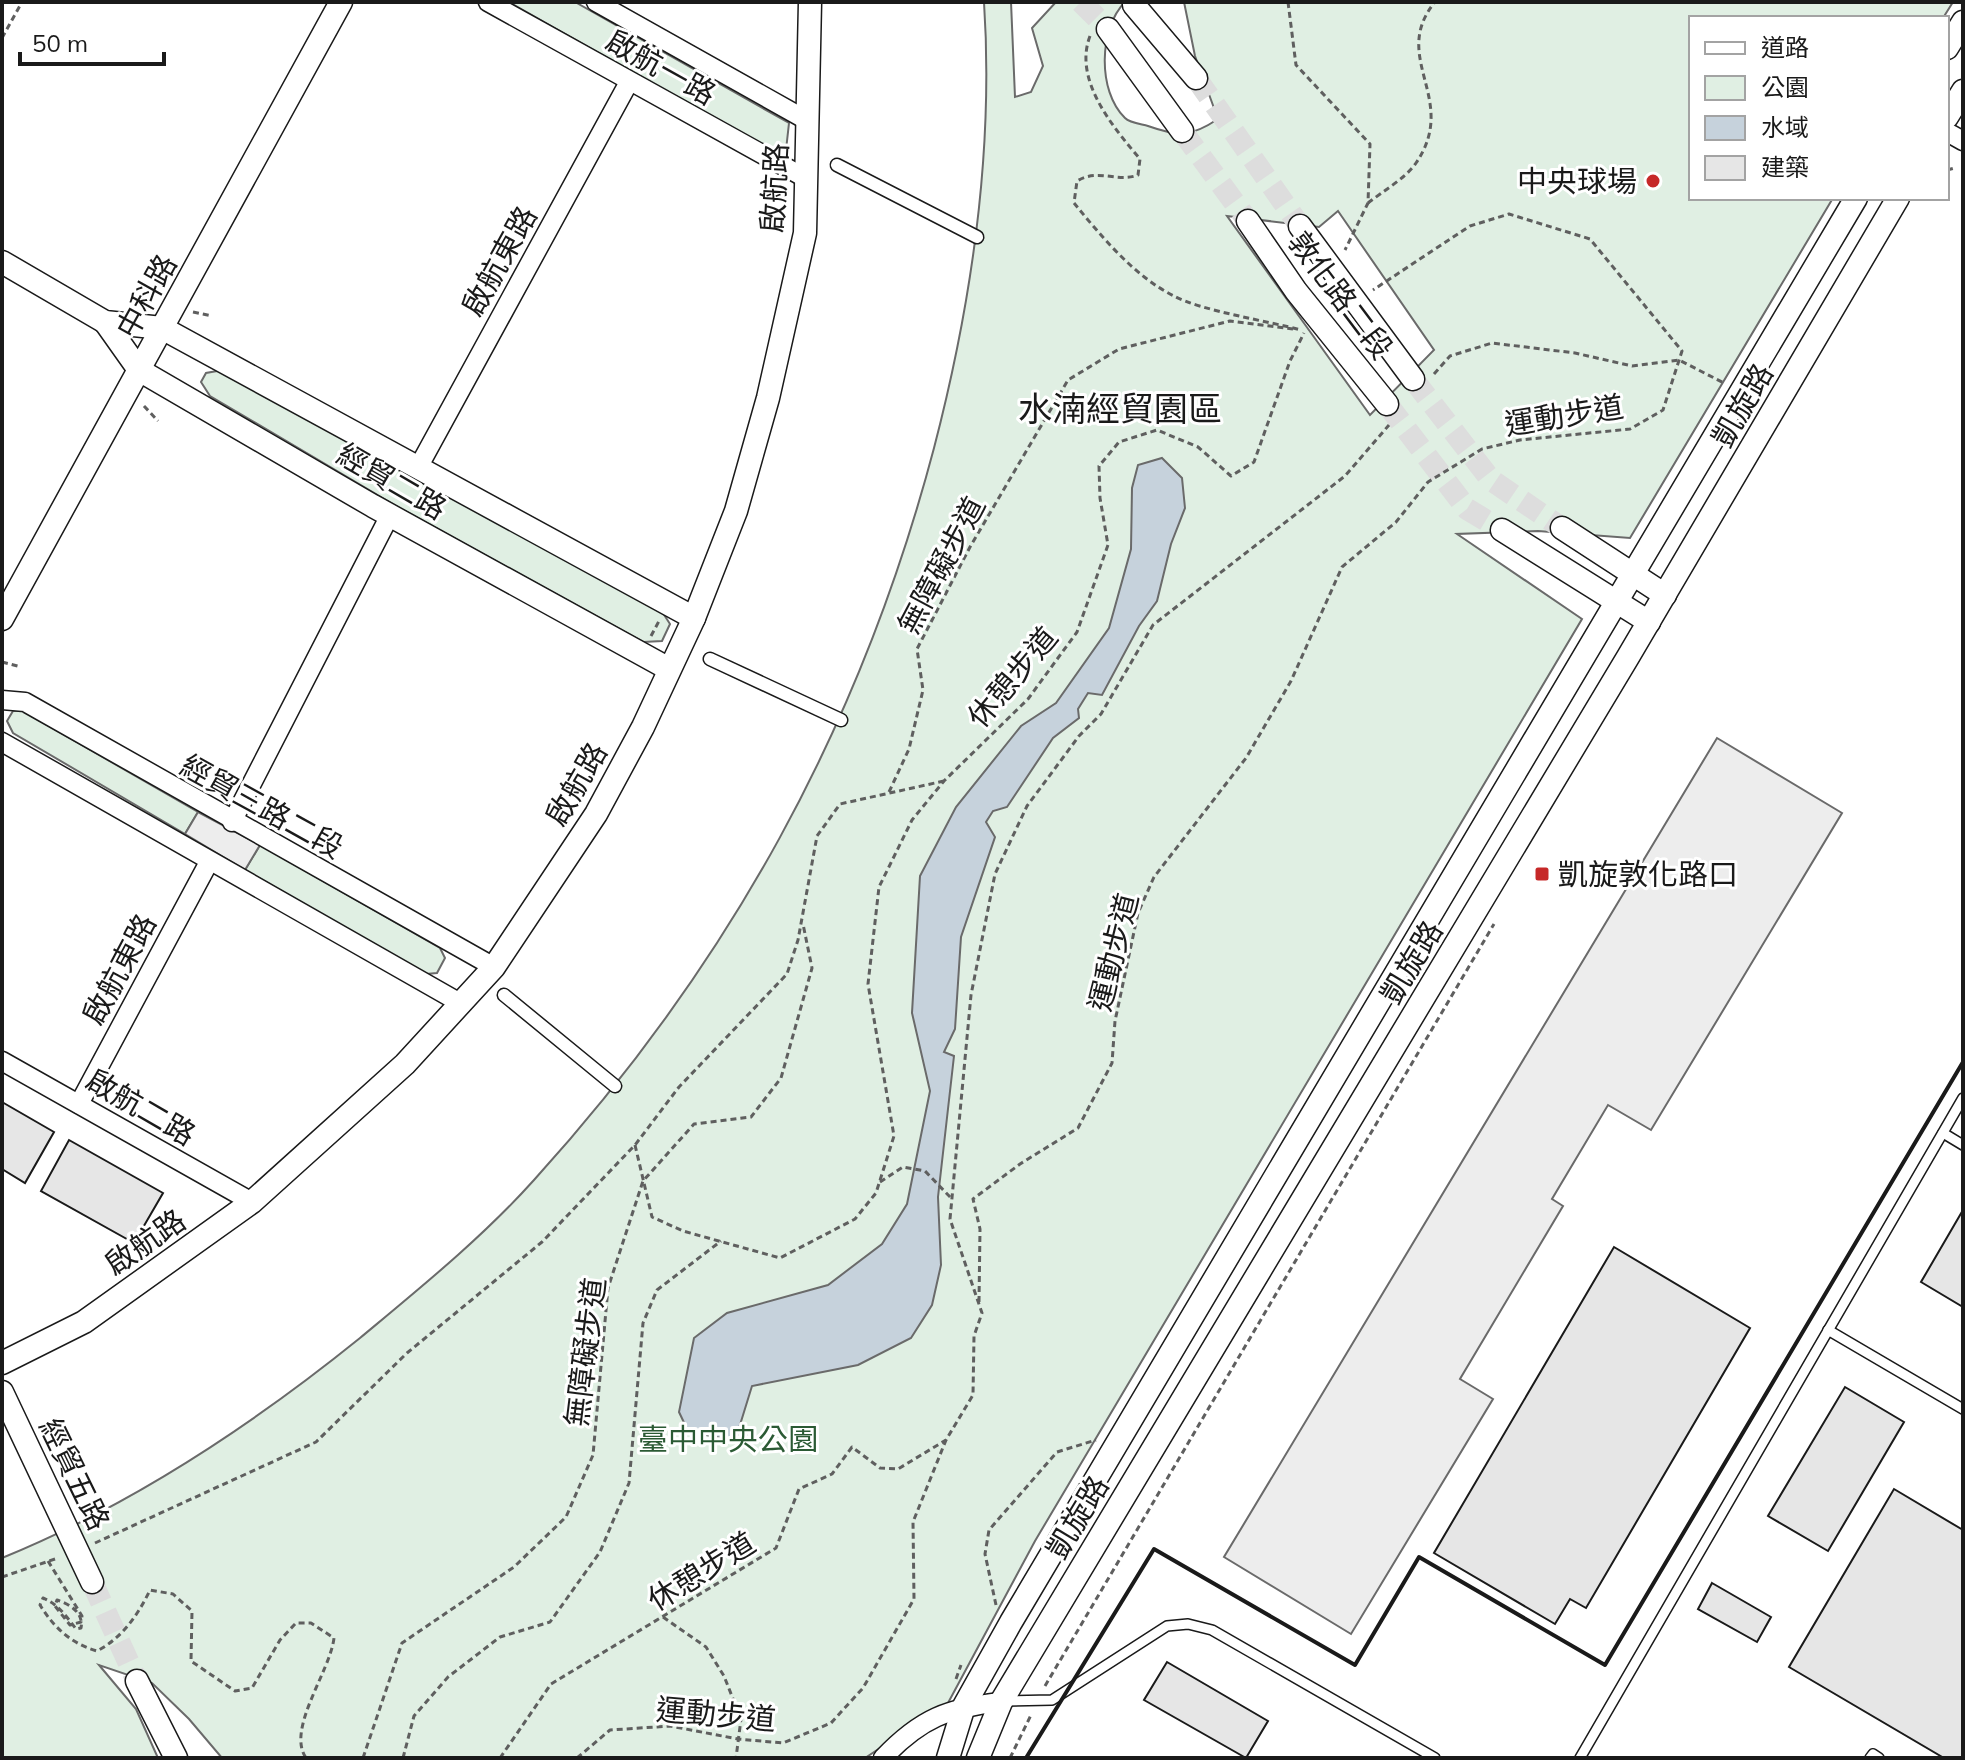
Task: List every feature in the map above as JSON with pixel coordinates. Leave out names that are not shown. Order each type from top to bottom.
[{"type":"street","name":"中科路","points":[[2,619],[341,2]]},
{"type":"street","name":"啟航一路","points":[[488,2],[807,179]]},
{"type":"street","name":"啟航一路","points":[[596,2],[808,121]]},
{"type":"street","name":"啟航路","points":[[2,1363],[84,1322],[252,1202],[405,1064],[494,967],[596,814],[643,727],[694,618],[736,511],[768,398],[805,233],[810,2]]},
{"type":"street","points":[[1134,5],[1196,78]]},
{"type":"street","points":[[1949,45],[1963,22]]},
{"type":"street","points":[[1100,28],[1182,131]]},
{"type":"street","name":"啟航東路","points":[[419,466],[629,82]]},
{"type":"street","points":[[1949,114],[1963,91]]},
{"type":"street","points":[[837,165],[977,237]]},
{"type":"street","name":"凱旋路","points":[[948,1758],[964,1706],[1855,200]]},
{"type":"street","name":"凱旋路","points":[[978,1758],[1001,1702],[1649,622],[1897,200]]},
{"type":"street","name":"敦化路二段","points":[[1248,221],[1313,327],[1392,410]]},
{"type":"street","name":"敦化路二段","points":[[1300,226],[1356,302],[1421,379]]},
{"type":"street","name":"經貿二路","points":[[2,262],[105,322],[162,328],[694,618]]},
{"type":"street","name":"經貿二路","points":[[105,322],[139,370],[390,515],[669,669]]},
{"type":"street","points":[[232,822],[390,515]]},
{"type":"street","points":[[1562,528],[1665,595]]},
{"type":"street","points":[[1502,530],[1620,601],[1649,622]]},
{"type":"street","points":[[710,659],[841,720]]},
{"type":"street","name":"經貿三路二段","points":[[2,700],[25,702],[232,822],[494,967]]},
{"type":"street","points":[[2,742],[462,1004]]},
{"type":"street","name":"啟航東路","points":[[79,1104],[209,862]]},
{"type":"street","points":[[504,995],[615,1086]]},
{"type":"street","name":"啟航二路","points":[[2,1061],[252,1202]]},
{"type":"street","name":"經貿五路","points":[[2,1392],[92,1582]]},
{"type":"street","points":[[137,1681],[176,1758]]},
{"type":"street","points":[[883,1758],[930,1717],[964,1706],[1001,1702]]},
{"type":"lane","points":[[1580,1758],[1963,1098]]},
{"type":"lane","points":[[1943,1133],[1963,1145]]},
{"type":"lane","points":[[1828,1330],[1963,1409]]},
{"type":"lane","points":[[1001,1702],[1052,1700],[1167,1626],[1188,1624],[1212,1630],[1435,1758]]},
{"type":"lane","points":[[1870,1758],[1873,1754],[1879,1758]]},
{"type":"path","points":[[2,38],[22,2]]},
{"type":"path","points":[[1288,2],[1296,65],[1370,144],[1368,203]]},
{"type":"path","points":[[1334,272],[1368,203],[1415,164],[1434,121],[1425,76],[1415,49],[1425,15],[1435,2]]},
{"type":"path","points":[[1100,28],[1084,52],[1099,107],[1140,159],[1138,175],[1128,179],[1089,174],[1077,181],[1074,203],[1095,229],[1149,280],[1176,298],[1313,327]]},
{"type":"path","points":[[1949,170],[1955,168]]},
{"type":"path","points":[[1356,302],[1470,226],[1509,214],[1590,239],[1682,351],[1679,360]]},
{"type":"path","name":"無障礙步道","points":[[363,1758],[402,1643],[514,1567],[566,1517],[593,1455],[608,1288],[643,1181],[694,1124],[751,1117],[781,1078],[812,968],[802,920],[817,836],[840,804],[888,794],[909,749],[923,690],[917,649],[970,547],[1068,380],[1119,349],[1230,321],[1313,327]]},
{"type":"path","name":"休憩步道","points":[[944,781],[1028,699],[1077,632],[1108,545],[1100,498],[1099,466],[1119,442],[1157,430],[1198,447],[1231,476],[1254,462],[1290,361],[1313,327]]},
{"type":"path","points":[[1421,379],[1450,356],[1492,343],[1575,353],[1632,366],[1679,360],[1742,392]]},
{"type":"path","name":"運動步道","points":[[979,1302],[980,1229],[973,1199],[1020,1164],[1078,1128],[1112,1063],[1115,1021],[1138,913],[1154,877],[1246,758],[1291,681],[1342,567],[1396,522],[1428,482],[1482,449],[1520,440],[1630,429],[1663,410],[1679,360]]},
{"type":"path","name":"休憩步道","points":[[500,1758],[551,1684],[776,1548],[799,1489],[832,1474],[852,1447],[880,1468],[898,1469],[946,1440],[973,1395],[974,1336],[982,1313],[950,1219],[971,995],[995,874],[1027,806],[1079,736],[1101,714],[1153,625],[1345,476],[1392,410]]},
{"type":"path","points":[[381,491],[393,470]]},
{"type":"path","points":[[650,639],[660,619]]},
{"type":"path","points":[[2,662],[21,667]]},
{"type":"path","points":[[888,794],[944,781]]},
{"type":"path","points":[[635,1145],[652,1217],[721,1241],[780,1258],[855,1219],[876,1193],[894,1136],[868,984],[879,887],[912,820],[944,781]]},
{"type":"path","points":[[1010,1758],[1038,1701],[1500,913]]},
{"type":"path","points":[[2,1577],[78,1551],[316,1442],[407,1353],[542,1242],[635,1145],[679,1087],[787,974],[802,920]]},
{"type":"path","points":[[879,1183],[903,1167],[925,1171],[952,1199]]},
{"type":"path","points":[[403,1758],[414,1716],[448,1677],[500,1637],[550,1622],[600,1552],[629,1483],[643,1323],[657,1290],[721,1241]]},
{"type":"path","name":"運動步道","points":[[577,1758],[610,1730],[670,1726],[738,1739],[783,1743],[831,1723],[863,1688],[914,1599],[913,1522],[946,1440]]},
{"type":"path","points":[[996,1607],[985,1554],[989,1530],[1057,1452],[1096,1440]]},
{"type":"path","points":[[48,1561],[82,1616],[81,1622],[76,1625],[70,1625],[55,1606],[57,1600],[68,1603],[79,1615],[81,1619],[82,1623],[81,1628],[76,1629],[71,1623],[60,1610],[55,1603],[43,1598],[40,1605],[49,1620],[80,1647],[97,1651],[111,1644],[139,1613],[150,1590],[173,1594],[192,1611],[191,1661],[235,1691],[252,1688],[280,1640],[296,1623],[311,1623],[334,1638],[332,1655],[302,1723],[300,1749],[306,1758]]},
{"type":"path","points":[[663,1617],[706,1647],[724,1676],[741,1719],[736,1758]]},
{"type":"green space","points":[[509,2],[575,2],[789,123],[785,159]]},
{"type":"green space","name":"臺中中央公園","points":[[984,2],[1011,2],[1015,97],[1031,92],[1043,66],[1032,28],[1056,2],[1125,2],[1116,13],[1106,43],[1106,76],[1116,106],[1130,121],[1168,132],[1184,133],[1218,119],[1195,56],[1184,2],[1953,2],[1944,16],[1689,16],[1689,200],[1832,200],[1630,538],[1538,531],[1457,534],[1582,619],[1035,1541],[948,1703],[865,1758],[222,1758],[189,1719],[152,1683],[99,1665],[136,1709],[158,1758],[2,1758],[2,1558],[97,1514],[189,1461],[319,1371],[428,1281],[514,1201],[604,1098],[668,1014],[727,928],[779,838],[826,746],[868,650],[904,551],[934,448],[959,338],[977,227],[986,115]],"holes":[[[1338,211],[1434,350],[1370,415],[1227,216],[1319,227]]]},
{"type":"green space","points":[[223,370],[661,610],[670,624],[662,641],[643,642],[403,510],[210,396],[201,382],[206,373]]},
{"type":"green space","points":[[21,710],[198,812],[185,834],[13,733],[7,721],[13,711]]},
{"type":"green space","points":[[260,845],[440,948],[445,958],[437,973],[426,974],[245,870]]},
{"type":"shaded area","points":[[1717,738],[1842,813],[1651,1130],[1608,1105],[1552,1199],[1563,1206],[1460,1379],[1493,1399],[1351,1634],[1224,1557]]},
{"type":"shaded area","points":[[198,812],[260,845],[245,870],[185,834]]},
{"type":"water","points":[[1162,458],[1182,478],[1185,508],[1171,544],[1157,601],[1139,626],[1102,695],[1088,693],[1078,709],[1079,718],[1053,738],[1007,807],[993,811],[986,822],[995,837],[961,937],[955,1029],[944,1052],[954,1056],[938,1197],[941,1265],[932,1305],[911,1338],[858,1365],[752,1386],[735,1441],[688,1431],[679,1412],[694,1338],[727,1313],[828,1285],[882,1244],[907,1204],[930,1091],[912,1013],[920,876],[956,807],[1021,726],[1056,703],[1109,628],[1131,549],[1132,488],[1138,465]]},
{"type":"building","points":[[2,1102],[54,1132],[25,1183],[2,1169]]},
{"type":"building","points":[[69,1140],[163,1193],[134,1243],[41,1191]]},
{"type":"building","points":[[1963,1210],[1963,1307],[1921,1282]]},
{"type":"building","points":[[1614,1247],[1750,1328],[1586,1608],[1570,1599],[1555,1624],[1434,1553]]},
{"type":"building","points":[[1845,1387],[1904,1422],[1828,1551],[1768,1516]]},
{"type":"building","points":[[1894,1489],[1963,1530],[1963,1758],[1944,1758],[1789,1667]]},
{"type":"building","points":[[1712,1583],[1771,1617],[1757,1642],[1698,1609]]},
{"type":"building","points":[[1167,1662],[1268,1721],[1246,1758],[1144,1700]]},
{"type":"tunnel","points":[[1081,2],[1108,29]]},
{"type":"tunnel","points":[[1196,78],[1300,226]]},
{"type":"tunnel","points":[[1182,131],[1248,221]]},
{"type":"tunnel","points":[[1413,379],[1491,480],[1562,528]]},
{"type":"tunnel","points":[[1387,404],[1467,509],[1502,530]]},
{"type":"tunnel","points":[[92,1582],[137,1681]]},
{"type":"wall","points":[[1026,1758],[1154,1549],[1355,1665],[1419,1557],[1605,1665],[1963,1062]]},
{"type":"place","name":"中央球場","points":[[1653,181]]},
{"type":"place","name":"凱旋敦化路口","points":[[1542,874]]},
{"type":"district","name":"水湳經貿園區","points":[[1120,408]]}]
